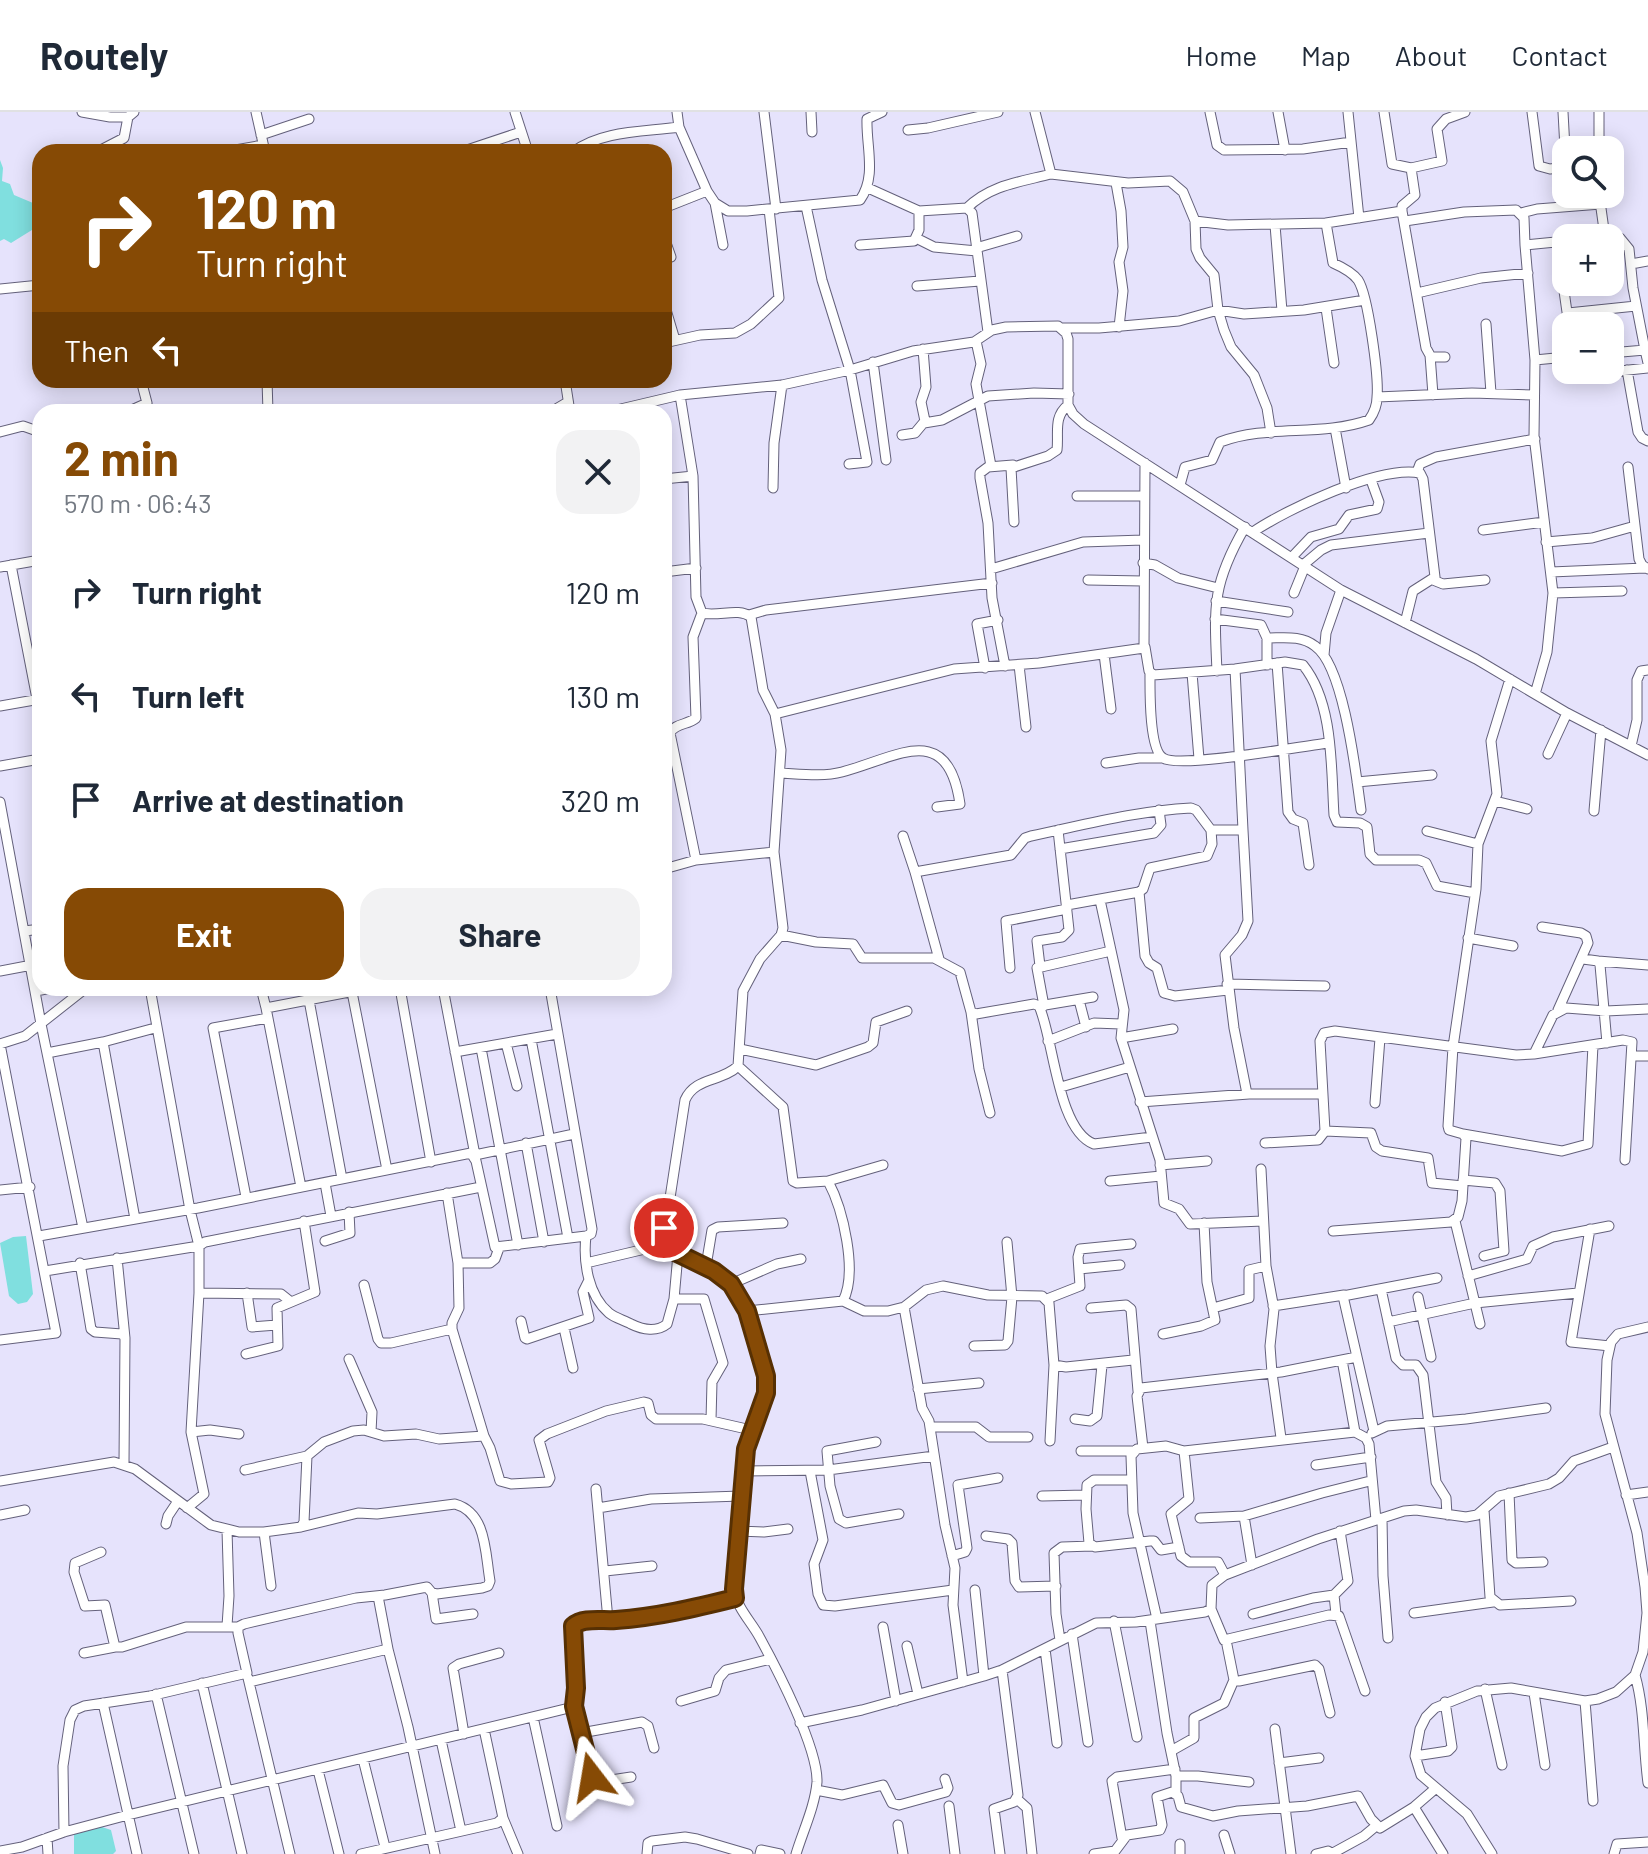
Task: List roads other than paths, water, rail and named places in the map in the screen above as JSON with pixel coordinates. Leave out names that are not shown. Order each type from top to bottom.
[{"type":"street","points":[[82,112],[110,117],[131,114],[124,138],[112,144]]},
{"type":"street","points":[[256,112],[263,144],[309,119]]},
{"type":"street","points":[[515,112],[525,144]]},
{"type":"street","points":[[677,112],[679,127],[715,203],[723,245]]},
{"type":"street","points":[[672,341],[700,335],[735,333],[751,324],[779,298],[764,112]]},
{"type":"street","points":[[811,112],[812,132]]},
{"type":"street","points":[[715,203],[728,211],[860,200],[868,188],[870,167],[863,115],[882,112]]},
{"type":"street","points":[[908,130],[998,112]]},
{"type":"street","points":[[1035,112],[1051,174]]},
{"type":"street","points":[[1210,112],[1217,145],[1224,150],[1285,150],[1351,142]]},
{"type":"street","points":[[1278,112],[1285,150]]},
{"type":"street","points":[[1348,112],[1359,218]]},
{"type":"street","points":[[1384,112],[1392,164],[1411,168],[1442,161],[1437,129],[1446,119],[1465,112]]},
{"type":"street","points":[[1532,112],[1539,166],[1552,169]]},
{"type":"street","points":[[1563,112],[1564,136]]},
{"type":"street","points":[[1599,112],[1599,136]]},
{"type":"street","points":[[587,144],[606,137],[679,127]]},
{"type":"street","points":[[485,144],[521,132]]},
{"type":"street","points":[[1411,168],[1415,195],[1402,206],[1426,348],[1430,355],[1433,395]]},
{"type":"street","points":[[868,188],[919,211],[943,211],[967,208],[978,197],[996,187],[1051,174],[1116,183],[1175,183],[1183,192],[1195,221],[1196,249],[1214,275],[1218,310],[1231,347],[1254,375],[1267,408],[1271,433]]},
{"type":"street","points":[[1116,183],[1123,247],[1119,262],[1123,291],[1119,327]]},
{"type":"street","points":[[672,205],[707,191]]},
{"type":"street","points":[[806,206],[822,280],[850,370],[867,462],[849,464]]},
{"type":"street","points":[[1195,221],[1275,225],[1326,223],[1359,218],[1508,209],[1521,213],[1552,207]]},
{"type":"street","points":[[967,208],[974,219],[988,332]]},
{"type":"street","points":[[918,239],[919,211]]},
{"type":"street","points":[[1521,213],[1525,226],[1535,360],[1535,439],[1553,593],[1547,652],[1535,694]]},
{"type":"street","points":[[1180,485],[1185,467],[1212,460],[1220,442],[1248,435],[1335,428],[1369,420],[1377,397],[1365,300],[1359,281],[1346,269],[1333,263],[1326,223]]},
{"type":"street","points":[[1275,225],[1282,311]]},
{"type":"street","points":[[918,239],[934,247],[977,250],[1017,236]]},
{"type":"street","points":[[860,245],[910,243],[918,239]]},
{"type":"street","points":[[1624,241],[1629,249],[1636,306],[1644,322],[1648,365],[1624,370]]},
{"type":"street","points":[[1525,245],[1552,242]]},
{"type":"street","points":[[1631,264],[1648,261]]},
{"type":"street","points":[[1417,293],[1481,278],[1528,273]]},
{"type":"street","points":[[917,286],[980,281]]},
{"type":"street","points":[[0,289],[32,286]]},
{"type":"street","points":[[642,404],[680,395],[782,385],[923,349],[976,341],[988,332],[1025,325],[1119,327],[1191,319],[1218,310],[1244,314],[1326,308],[1365,300]]},
{"type":"street","points":[[1578,312],[1636,306]]},
{"type":"street","points":[[1326,308],[1334,363]]},
{"type":"street","points":[[1486,324],[1491,393]]},
{"type":"street","points":[[1062,328],[1069,346],[1068,400],[1073,414],[1084,424],[1341,590],[1648,755]]},
{"type":"street","points":[[976,341],[981,359],[975,378],[991,466]]},
{"type":"street","points":[[923,349],[926,387],[921,398],[924,423]]},
{"type":"street","points":[[1624,352],[1645,350]]},
{"type":"street","points":[[1430,355],[1445,357]]},
{"type":"street","points":[[1535,360],[1552,358]]},
{"type":"street","points":[[873,362],[886,460]]},
{"type":"street","points":[[1627,370],[1638,432],[1648,441]]},
{"type":"street","points":[[773,488],[774,443],[782,385]]},
{"type":"street","points":[[902,435],[915,433],[924,423],[942,420],[988,396],[1034,393],[1068,400]]},
{"type":"street","points":[[1377,397],[1491,393],[1534,395]]},
{"type":"street","points":[[672,731],[696,718],[693,637],[702,613],[696,597],[693,476],[680,395]]},
{"type":"street","points":[[1005,666],[992,598],[988,523],[980,478],[982,470],[991,466],[1013,465],[1048,456],[1057,450],[1057,422],[1068,400]]},
{"type":"street","points":[[0,432],[23,426],[32,429]]},
{"type":"street","points":[[1335,428],[1346,488]]},
{"type":"street","points":[[1417,472],[1420,464],[1436,457],[1535,439]]},
{"type":"street","points":[[1145,463],[1145,647],[1154,734],[1157,751],[1163,758]]},
{"type":"street","points":[[1013,465],[1014,522]]},
{"type":"street","points":[[1628,467],[1639,559],[1647,569]]},
{"type":"street","points":[[1217,671],[1215,619],[1218,588],[1226,562],[1249,530],[1294,507],[1346,488],[1417,472]]},
{"type":"street","points":[[1405,623],[1413,591],[1433,580],[1435,573],[1423,479],[1417,472]]},
{"type":"street","points":[[672,478],[693,476]]},
{"type":"street","points":[[1292,557],[1311,537],[1339,529],[1349,515],[1377,509],[1379,502],[1371,480]]},
{"type":"street","points":[[1077,496],[1144,496]]},
{"type":"street","points":[[1483,530],[1544,522]]},
{"type":"street","points":[[1546,542],[1592,538],[1635,526]]},
{"type":"street","points":[[1294,593],[1304,565],[1331,545],[1429,533]]},
{"type":"street","points":[[991,569],[1083,542],[1143,540]]},
{"type":"street","points":[[0,567],[32,561]]},
{"type":"street","points":[[1143,563],[1155,565],[1173,577],[1218,588]]},
{"type":"street","points":[[11,565],[32,666]]},
{"type":"street","points":[[672,571],[696,568]]},
{"type":"street","points":[[1551,572],[1647,569]]},
{"type":"street","points":[[1088,580],[1143,581]]},
{"type":"street","points":[[1433,580],[1443,584],[1485,580]]},
{"type":"street","points":[[749,615],[766,610],[992,583]]},
{"type":"street","points":[[1341,590],[1326,633],[1324,655],[1348,725],[1361,810]]},
{"type":"street","points":[[1553,593],[1622,591]]},
{"type":"street","points":[[1216,601],[1288,612]]},
{"type":"street","points":[[702,613],[744,612],[753,620],[763,690],[775,714],[781,750],[774,852],[783,921],[781,935],[760,959],[743,991],[738,1066],[731,1073],[697,1084],[685,1100],[677,1164],[664,1228],[666,1244],[731,1284],[747,1311],[768,1385],[751,1430],[743,1471],[735,1598],[771,1659],[815,1765],[816,1790],[796,1854]]},
{"type":"street","points":[[1215,619],[1261,625],[1267,638],[1283,749],[1288,812],[1293,819],[1303,823],[1309,865]]},
{"type":"street","points":[[985,668],[977,624],[998,620]]},
{"type":"street","points":[[1267,638],[1300,638],[1313,644],[1324,655]]},
{"type":"street","points":[[775,714],[954,669],[1019,665],[1145,647]]},
{"type":"street","points":[[1104,654],[1111,709]]},
{"type":"street","points":[[1150,674],[1300,663],[1307,669],[1322,706],[1334,815],[1341,824],[1360,823],[1367,827],[1372,858],[1419,860],[1426,863],[1437,886],[1475,893]]},
{"type":"street","points":[[1019,665],[1026,727]]},
{"type":"street","points":[[1235,669],[1248,921],[1242,935],[1225,955],[1247,1094]]},
{"type":"street","points":[[1631,746],[1637,720],[1637,680],[1641,671],[1648,670]]},
{"type":"street","points":[[1192,673],[1199,759]]},
{"type":"street","points":[[1510,679],[1491,741],[1498,784],[1495,801],[1478,844],[1475,893],[1453,1047],[1448,1126],[1452,1132],[1562,1151],[1588,1144],[1593,1045]]},
{"type":"street","points":[[0,706],[32,700]]},
{"type":"street","points":[[1548,754],[1567,713]]},
{"type":"street","points":[[1594,811],[1601,730]]},
{"type":"street","points":[[672,743],[696,860]]},
{"type":"street","points":[[1106,763],[1139,758],[1199,759],[1328,743]]},
{"type":"street","points":[[780,773],[840,773],[915,750],[937,756],[954,773],[960,804],[937,807]]},
{"type":"street","points":[[0,766],[32,760]]},
{"type":"street","points":[[1357,782],[1432,775]]},
{"type":"street","points":[[1495,801],[1527,809]]},
{"type":"street","points":[[0,802],[32,965],[0,971]]},
{"type":"street","points":[[1060,849],[1154,833],[1161,825],[1159,810]]},
{"type":"street","points":[[915,872],[1011,855],[1025,838],[1101,819],[1159,810],[1196,810],[1211,830],[1212,844],[1207,856],[1150,868],[1146,884],[1139,892],[1006,921],[1010,968]]},
{"type":"street","points":[[1058,830],[1067,935],[1037,941],[1040,966],[1036,972],[1048,1041],[1061,1087],[1074,1127],[1088,1142],[1100,1144],[1152,1137]]},
{"type":"street","points":[[1211,830],[1243,830]]},
{"type":"street","points":[[1427,831],[1478,844]]},
{"type":"street","points":[[903,836],[939,959]]},
{"type":"street","points":[[672,867],[696,860],[774,852]]},
{"type":"street","points":[[1139,892],[1145,956],[1157,968],[1164,993],[1175,996],[1228,987],[1325,986]]},
{"type":"street","points":[[1100,900],[1124,1010],[1121,1038],[1152,1137],[1166,1206],[1179,1209],[1188,1223],[1263,1221]]},
{"type":"street","points":[[1534,1054],[1583,959],[1588,943],[1581,933],[1542,927]]},
{"type":"street","points":[[25,931],[32,930]]},
{"type":"street","points":[[781,935],[853,944],[862,958],[939,959],[960,972],[971,1012],[979,1069],[990,1113]]},
{"type":"street","points":[[1468,938],[1513,946]]},
{"type":"street","points":[[1040,966],[1111,951]]},
{"type":"street","points":[[1583,959],[1648,965]]},
{"type":"street","points":[[1598,961],[1606,1011],[1607,1043]]},
{"type":"street","points":[[37,996],[83,1228]]},
{"type":"street","points":[[0,1340],[56,1333],[0,1044],[25,1036],[76,996]]},
{"type":"street","points":[[151,996],[199,1246],[191,1432],[204,1494],[187,1508]]},
{"type":"street","points":[[263,996],[301,1187]]},
{"type":"street","points":[[246,1197],[213,1028],[330,996]]},
{"type":"street","points":[[353,996],[387,1170]]},
{"type":"street","points":[[401,996],[431,1162]]},
{"type":"street","points":[[444,996],[492,1242],[499,1248],[591,1234],[551,996]]},
{"type":"street","points":[[971,1012],[987,1013],[1093,997]]},
{"type":"street","points":[[309,1000],[342,1179]]},
{"type":"street","points":[[1079,1000],[1086,1027]]},
{"type":"street","points":[[1558,1010],[1648,1009]]},
{"type":"street","points":[[740,1049],[807,1065],[825,1063],[868,1047],[873,1043],[876,1022],[907,1011]]},
{"type":"street","points":[[1048,1041],[1086,1027],[1108,1022],[1121,1024]]},
{"type":"street","points":[[47,1053],[155,1028]]},
{"type":"street","points":[[1121,1038],[1173,1029]]},
{"type":"street","points":[[1265,1143],[1318,1140],[1325,1131],[1320,1041],[1324,1033],[1335,1031],[1516,1055],[1628,1040],[1632,1042],[1632,1056],[1625,1160]]},
{"type":"street","points":[[455,1052],[557,1034]]},
{"type":"street","points":[[1375,1103],[1380,1038]]},
{"type":"street","points":[[531,1039],[568,1238]]},
{"type":"street","points":[[103,1042],[135,1219]]},
{"type":"street","points":[[506,1043],[517,1086]]},
{"type":"street","points":[[481,1048],[518,1245]]},
{"type":"street","points":[[1632,1056],[1648,1056]]},
{"type":"street","points":[[738,1066],[783,1107],[793,1181],[828,1181],[883,1165]]},
{"type":"street","points":[[1061,1087],[1130,1067]]},
{"type":"street","points":[[1140,1102],[1247,1094],[1323,1094]]},
{"type":"street","points":[[1325,1131],[1371,1133],[1376,1147],[1382,1151],[1428,1158],[1432,1183],[1495,1183],[1500,1191],[1504,1251],[1484,1256]]},
{"type":"street","points":[[39,1236],[190,1210],[574,1134]]},
{"type":"street","points":[[1463,1134],[1466,1138],[1462,1201],[1455,1221],[1480,1324]]},
{"type":"street","points":[[526,1143],[544,1242]]},
{"type":"street","points":[[1110,1181],[1207,1161]]},
{"type":"street","points":[[1261,1169],[1266,1266],[1273,1306],[1270,1346],[1272,1373],[1281,1438]]},
{"type":"street","points":[[828,1181],[847,1238],[847,1278],[843,1301]]},
{"type":"street","points":[[325,1183],[331,1216]]},
{"type":"street","points":[[0,1190],[30,1187]]},
{"type":"street","points":[[45,1271],[199,1246],[205,1242],[304,1221],[481,1187]]},
{"type":"street","points":[[447,1193],[458,1263],[459,1308],[452,1329],[500,1481],[504,1484],[544,1483],[550,1478],[539,1440],[550,1432],[606,1411],[644,1402],[648,1403],[651,1415],[656,1419],[711,1420],[751,1430]]},
{"type":"street","points":[[325,1241],[350,1233],[349,1212]]},
{"type":"street","points":[[246,1354],[278,1346],[277,1308],[315,1292],[304,1221]]},
{"type":"street","points":[[1333,1231],[1455,1221]]},
{"type":"street","points":[[706,1266],[712,1230],[783,1223]]},
{"type":"street","points":[[1163,1334],[1202,1326],[1215,1320],[1207,1282],[1204,1223]]},
{"type":"street","points":[[1468,1276],[1527,1259],[1533,1246],[1553,1237],[1609,1226]]},
{"type":"street","points":[[1590,1229],[1571,1342],[1610,1346]]},
{"type":"street","points":[[586,1236],[584,1254],[589,1280],[598,1302],[611,1316],[638,1328],[664,1327],[667,1324],[674,1299],[678,1254]]},
{"type":"street","points":[[974,1346],[1007,1343],[1012,1297],[1007,1242]]},
{"type":"street","points":[[586,1263],[666,1244]]},
{"type":"street","points":[[1047,1299],[1080,1286],[1080,1249],[1131,1244]]},
{"type":"street","points":[[458,1263],[490,1263],[499,1248]]},
{"type":"street","points":[[117,1258],[125,1338],[124,1463]]},
{"type":"street","points":[[731,1284],[777,1264],[801,1259]]},
{"type":"street","points":[[80,1263],[91,1329],[122,1334],[125,1338]]},
{"type":"street","points":[[1079,1269],[1120,1265]]},
{"type":"street","points":[[1213,1308],[1249,1298],[1249,1270],[1266,1266]]},
{"type":"street","points":[[1273,1306],[1437,1278]]},
{"type":"street","points":[[521,1321],[523,1335],[527,1339],[589,1318],[583,1292],[589,1280]]},
{"type":"street","points":[[364,1285],[381,1343],[452,1329]]},
{"type":"street","points":[[747,1311],[843,1301],[864,1311],[875,1312],[904,1307],[916,1295],[943,1286],[1047,1299]]},
{"type":"street","points":[[1381,1289],[1399,1363],[1416,1365],[1421,1369],[1436,1482],[1446,1498],[1447,1515]]},
{"type":"street","points":[[199,1293],[281,1294],[291,1302]]},
{"type":"street","points":[[247,1293],[252,1327],[277,1325]]},
{"type":"street","points":[[1388,1322],[1475,1303],[1578,1293]]},
{"type":"street","points":[[1344,1295],[1370,1434],[1370,1481],[1379,1519],[1388,1638]]},
{"type":"street","points":[[674,1299],[699,1297],[706,1303],[723,1363],[712,1382],[711,1420]]},
{"type":"street","points":[[1418,1297],[1431,1357]]},
{"type":"street","points":[[1047,1299],[1054,1365],[1050,1441]]},
{"type":"street","points":[[904,1307],[922,1408],[930,1427],[952,1556],[963,1682]]},
{"type":"street","points":[[1091,1308],[1129,1307],[1138,1391],[1138,1449],[1131,1480],[1133,1513],[1153,1620],[1176,1773],[1176,1792],[1181,1807],[1207,1815],[1285,1809],[1358,1796],[1376,1826]]},
{"type":"street","points":[[1492,1854],[1467,1814],[1421,1775],[1415,1756],[1420,1729],[1426,1717],[1445,1702],[1485,1689],[1511,1688],[1585,1701],[1616,1692],[1635,1675],[1643,1652],[1647,1613],[1645,1553],[1605,1414],[1607,1360],[1610,1346],[1618,1334],[1648,1327]]},
{"type":"street","points":[[564,1328],[573,1368]]},
{"type":"street","points":[[1138,1391],[1145,1387],[1272,1373],[1357,1357]]},
{"type":"street","points":[[349,1359],[372,1412],[371,1432]]},
{"type":"street","points":[[1054,1365],[1102,1365],[1133,1360]]},
{"type":"street","points":[[1342,1360],[1355,1432]]},
{"type":"street","points":[[1075,1419],[1090,1421],[1097,1416],[1102,1365]]},
{"type":"street","points":[[918,1389],[979,1383]]},
{"type":"street","points":[[1081,1451],[1166,1446],[1184,1451],[1281,1438],[1355,1432],[1370,1434],[1387,1426],[1546,1408]]},
{"type":"street","points":[[930,1427],[976,1427],[989,1437],[1028,1437]]},
{"type":"street","points":[[191,1432],[210,1430],[239,1434]]},
{"type":"street","points":[[301,1527],[304,1522],[307,1456],[311,1450],[341,1434],[364,1430],[384,1436],[416,1434],[439,1439],[484,1436]]},
{"type":"street","points":[[876,1442],[827,1451],[828,1470],[841,1521],[899,1514]]},
{"type":"street","points":[[1171,1751],[1194,1738],[1194,1718],[1224,1703],[1234,1680],[1226,1640],[1222,1638],[1211,1609],[1212,1585],[1225,1575],[1340,1531],[1416,1510],[1466,1517],[1484,1510],[1499,1496],[1549,1484],[1574,1461],[1613,1447]]},
{"type":"street","points":[[1184,1451],[1189,1499],[1173,1510],[1170,1519],[1179,1547],[1184,1560],[1218,1562],[1225,1575]]},
{"type":"street","points":[[245,1470],[307,1456]]},
{"type":"street","points":[[743,1471],[828,1470],[934,1456]]},
{"type":"street","points":[[1316,1465],[1371,1457]]},
{"type":"street","points":[[0,1481],[99,1463],[124,1463],[200,1519],[227,1530],[292,1530],[358,1513],[377,1514],[455,1504],[466,1507],[479,1523],[490,1581],[488,1586],[482,1588],[432,1593]]},
{"type":"street","points":[[810,1471],[823,1540],[814,1564],[818,1594],[823,1605],[953,1590]]},
{"type":"street","points":[[952,1556],[965,1552],[967,1548],[958,1485],[998,1478]]},
{"type":"street","points":[[1092,1546],[1088,1539],[1087,1485],[1094,1480],[1131,1480]]},
{"type":"street","points":[[1200,1518],[1244,1516],[1370,1481]]},
{"type":"street","points":[[596,1489],[608,1620]]},
{"type":"street","points":[[1626,1495],[1648,1492]]},
{"type":"street","points":[[1509,1493],[1512,1560],[1516,1563],[1543,1562]]},
{"type":"street","points":[[1042,1496],[1086,1495]]},
{"type":"street","points":[[598,1508],[651,1499],[741,1496]]},
{"type":"street","points":[[166,1524],[178,1501]]},
{"type":"street","points":[[0,1515],[25,1510]]},
{"type":"street","points":[[1484,1510],[1490,1597],[1493,1602]]},
{"type":"street","points":[[1244,1516],[1252,1565]]},
{"type":"street","points":[[738,1531],[788,1529]]},
{"type":"street","points":[[227,1530],[227,1626]]},
{"type":"street","points":[[1253,1614],[1334,1595],[1348,1581],[1340,1531]]},
{"type":"street","points":[[264,1532],[271,1586]]},
{"type":"street","points":[[986,1536],[1008,1539],[1012,1543],[1015,1581],[1019,1587],[1056,1586]]},
{"type":"street","points":[[1060,1640],[1054,1553],[1057,1549],[1154,1541],[1161,1550],[1179,1547]]},
{"type":"street","points":[[101,1552],[75,1563],[74,1572],[85,1606],[105,1605],[115,1647]]},
{"type":"street","points":[[605,1571],[652,1566]]},
{"type":"street","points":[[84,1653],[122,1647],[186,1627],[238,1627],[356,1598],[427,1587],[432,1593],[436,1619],[473,1614]]},
{"type":"street","points":[[975,1590],[984,1676]]},
{"type":"street","points":[[1334,1595],[1336,1614],[1342,1620],[1365,1691]]},
{"type":"street","points":[[378,1596],[435,1854]]},
{"type":"street","points":[[631,1777],[594,1781],[574,1706],[573,1626],[582,1621],[667,1614],[735,1598]]},
{"type":"street","points":[[1414,1613],[1493,1602],[1500,1605],[1571,1601]]},
{"type":"street","points":[[800,1723],[896,1701],[1002,1670],[1096,1623],[1153,1620],[1211,1609]]},
{"type":"street","points":[[1226,1640],[1336,1614]]},
{"type":"street","points":[[1114,1621],[1137,1737]]},
{"type":"street","points":[[238,1627],[290,1854]]},
{"type":"street","points":[[883,1627],[896,1701]]},
{"type":"street","points":[[1072,1634],[1088,1742]]},
{"type":"street","points":[[907,1646],[918,1694]]},
{"type":"street","points":[[64,1832],[63,1766],[70,1720],[75,1710],[388,1649]]},
{"type":"street","points":[[1045,1649],[1057,1743]]},
{"type":"street","points":[[464,1734],[453,1668],[499,1653]]},
{"type":"street","points":[[681,1701],[715,1691],[719,1678],[726,1670],[771,1659]]},
{"type":"street","points":[[1234,1680],[1315,1665],[1319,1669],[1330,1713]]},
{"type":"street","points":[[1002,1670],[1017,1799],[1027,1808],[1032,1854]]},
{"type":"street","points":[[1635,1675],[1642,1698],[1648,1783]]},
{"type":"street","points":[[202,1683],[242,1854]]},
{"type":"street","points":[[1485,1689],[1502,1765]]},
{"type":"street","points":[[1534,1693],[1545,1765]]},
{"type":"street","points":[[156,1694],[194,1854]]},
{"type":"street","points":[[1585,1701],[1593,1801]]},
{"type":"street","points":[[1415,1756],[1448,1751],[1452,1747],[1445,1702]]},
{"type":"street","points":[[103,1703],[137,1854]]},
{"type":"street","points":[[0,1851],[128,1815],[574,1706]]},
{"type":"street","points":[[533,1717],[557,1826]]},
{"type":"street","points":[[581,1733],[642,1722],[648,1726],[654,1748]]},
{"type":"street","points":[[484,1729],[503,1818],[518,1854]]},
{"type":"street","points":[[1275,1729],[1291,1854]]},
{"type":"street","points":[[441,1740],[461,1831]]},
{"type":"street","points":[[1279,1763],[1319,1758]]},
{"type":"street","points":[[363,1759],[385,1847]]},
{"type":"street","points":[[318,1770],[339,1854]]},
{"type":"street","points":[[1094,1854],[1115,1851],[1122,1838],[1112,1781],[1117,1777],[1176,1773],[1249,1782]]},
{"type":"street","points":[[816,1790],[842,1795],[883,1785],[892,1803],[899,1805],[946,1792],[945,1779]]},
{"type":"street","points":[[1316,1854],[1328,1851],[1333,1854],[1376,1826],[1386,1826],[1436,1788]]},
{"type":"street","points":[[1122,1838],[1160,1830],[1157,1797],[1176,1792]]},
{"type":"street","points":[[1000,1854],[994,1809],[1017,1799]]},
{"type":"street","points":[[949,1806],[955,1854]]},
{"type":"street","points":[[1414,1807],[1443,1854]]},
{"type":"street","points":[[361,1854],[497,1823],[503,1818]]},
{"type":"street","points":[[898,1825],[903,1854]]},
{"type":"street","points":[[1224,1835],[1230,1854]]},
{"type":"street","points":[[647,1854],[648,1843],[652,1841],[685,1837],[748,1854]]},
{"type":"street","points":[[47,1838],[48,1854]]},
{"type":"street","points":[[1614,1854],[1617,1844],[1648,1842]]},
{"type":"street","points":[[760,1854],[761,1850],[780,1854]]}]
